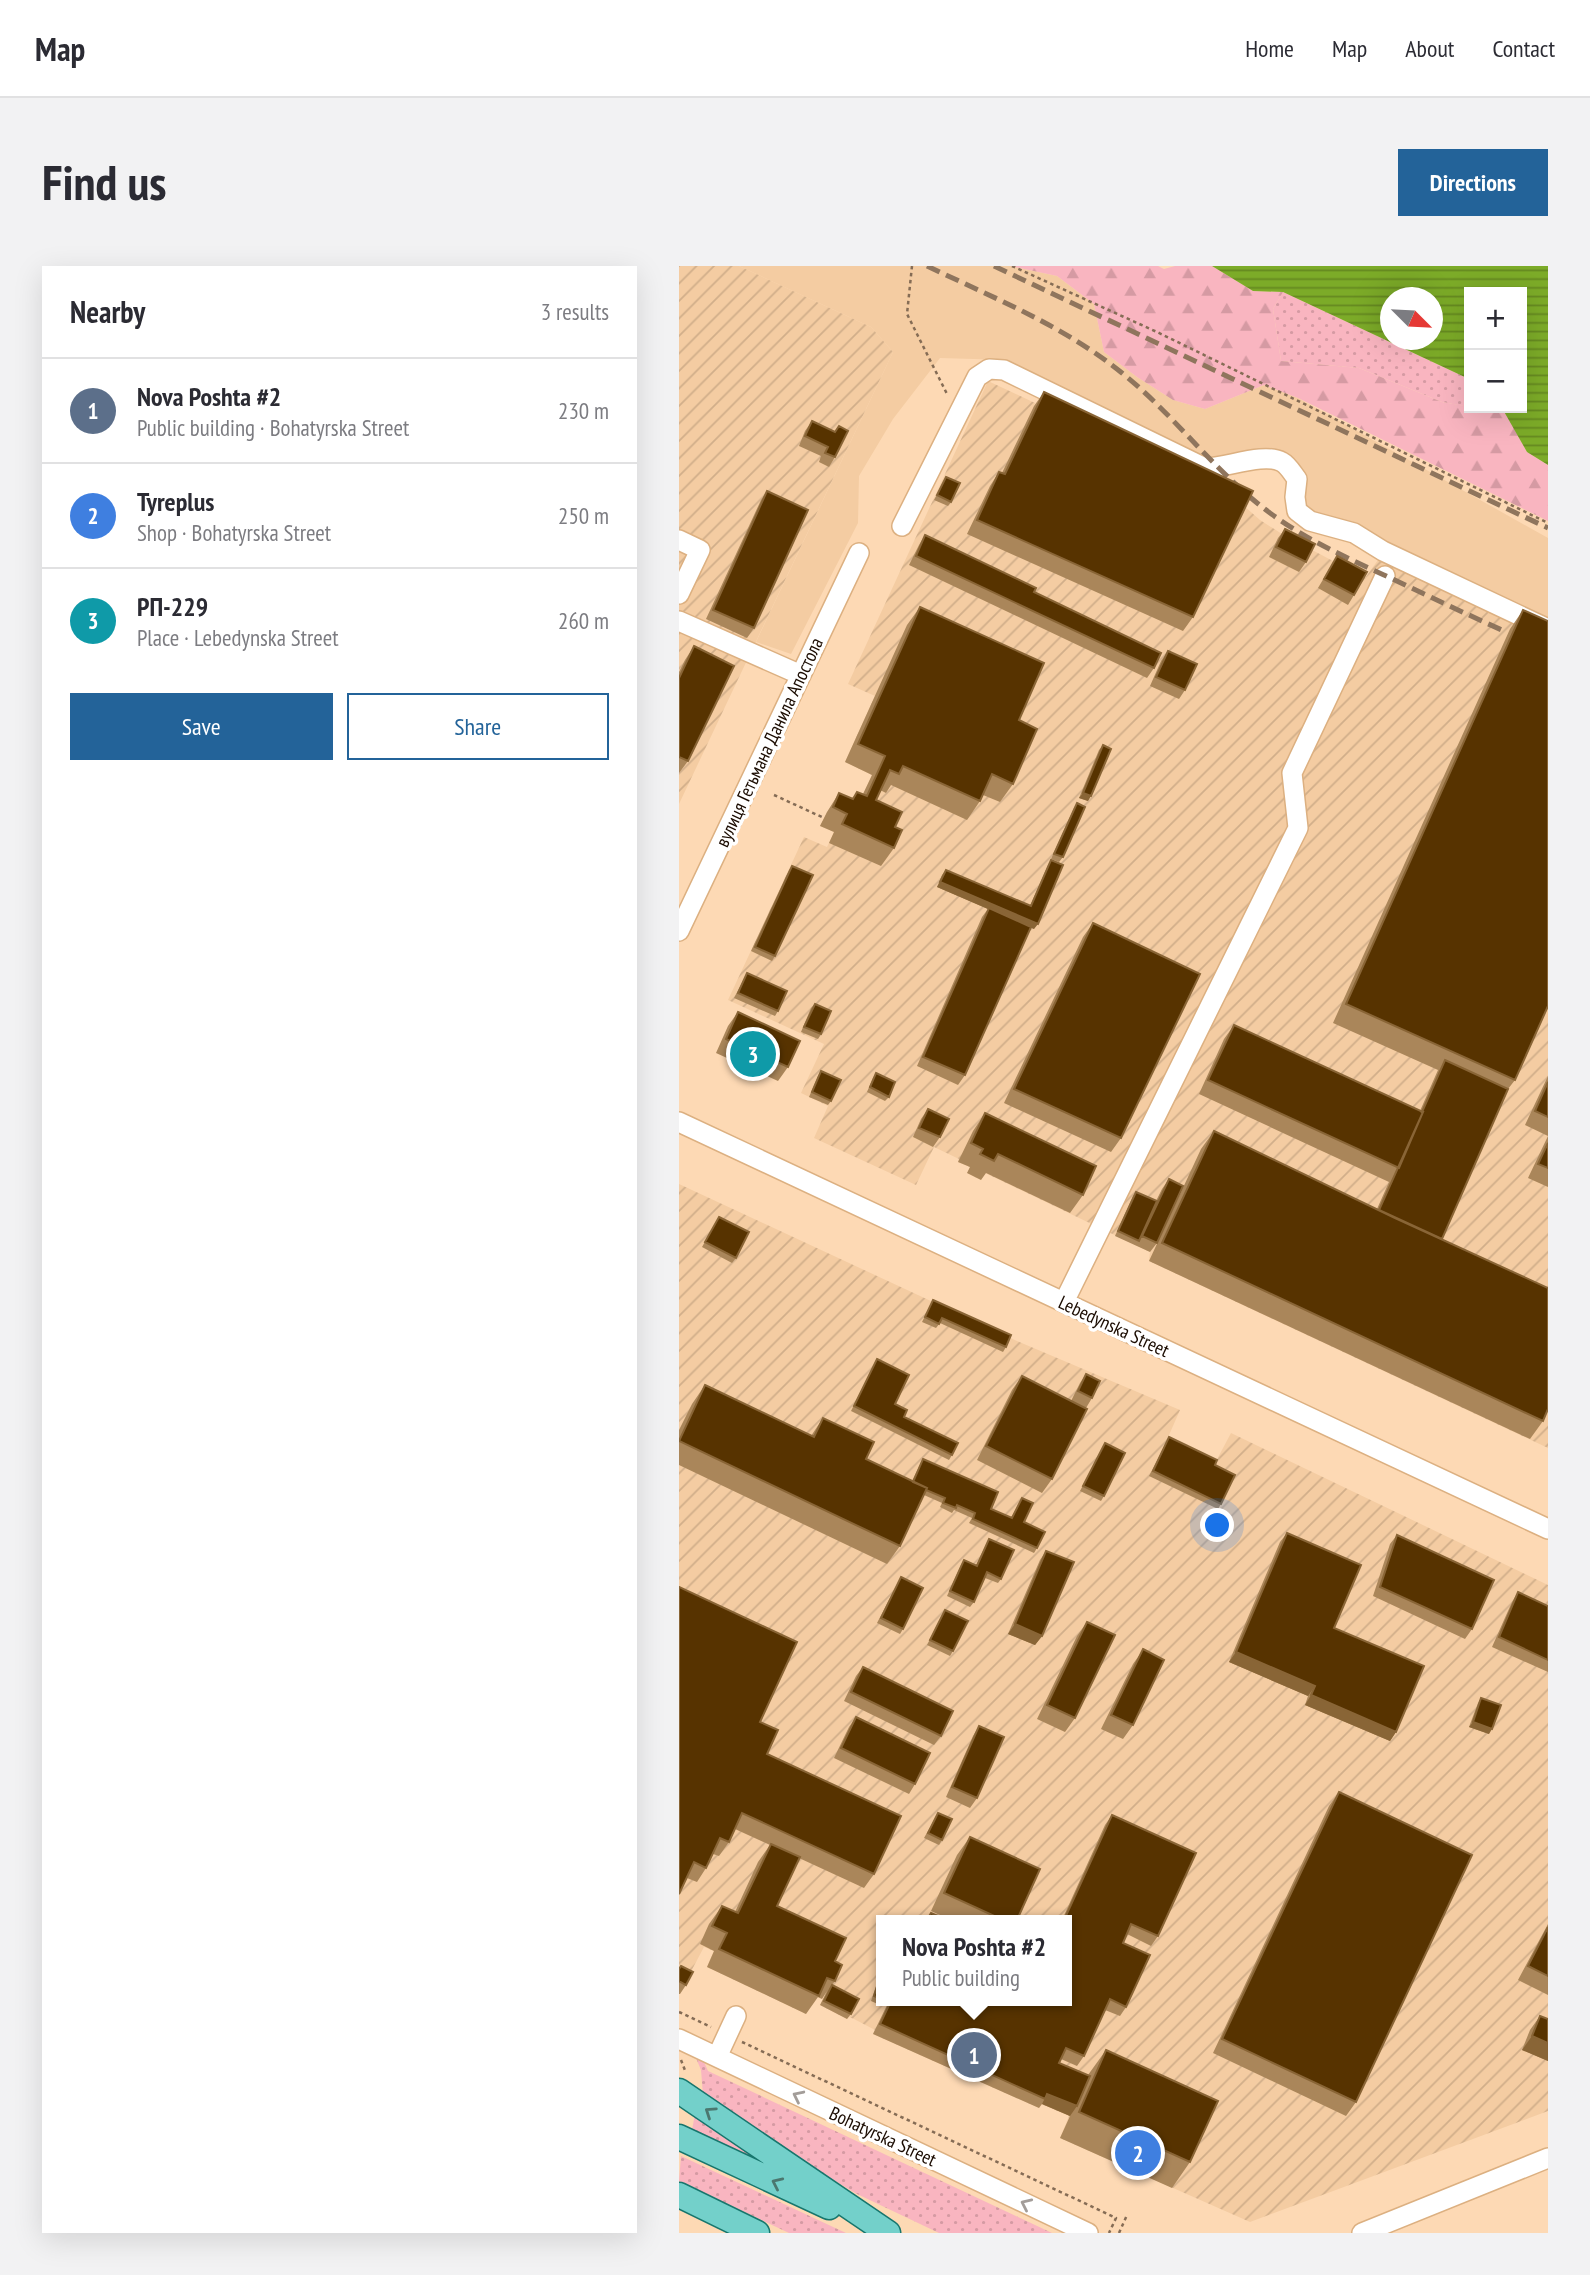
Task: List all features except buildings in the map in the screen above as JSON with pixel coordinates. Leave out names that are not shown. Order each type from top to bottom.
[{"type":"main road","points":[[679,2091],[886,2233]]},
{"type":"main road","points":[[679,2137],[886,2233]]},
{"type":"main road","points":[[679,2195],[757,2233]]},
{"type":"street","points":[[902,526],[977,377],[989,369],[1004,370],[1205,468],[1267,458],[1284,463],[1297,480],[1297,511],[1310,521],[1354,533],[1383,551],[1548,629]]},
{"type":"street","points":[[679,540],[700,550],[679,594]]},
{"type":"street","name":"вулиця Гетьмана Данила Апостола","points":[[679,931],[859,553]]},
{"type":"street","points":[[1064,1302],[1298,828],[1292,773],[1385,576]]},
{"type":"street","points":[[679,621],[800,675]]},
{"type":"street","name":"Lebedynska Street","points":[[679,1122],[1548,1529]]},
{"type":"street","points":[[717,2057],[736,2016]]},
{"type":"street","name":"Bohatyrska Street","points":[[679,2039],[1088,2233]]},
{"type":"street","points":[[1362,2233],[1548,2158]]},
{"type":"path","points":[[912,266],[907,314],[958,415]]},
{"type":"path","points":[[1012,266],[1157,332],[1548,523]]},
{"type":"path","points":[[774,795],[824,818]]},
{"type":"path","points":[[679,2012],[1116,2218],[1127,2215],[1119,2233]]},
{"type":"path","points":[[1109,2233],[1116,2218]]},
{"type":"shaded area","points":[[679,266],[739,266],[871,327],[893,352],[679,804]]},
{"type":"shaded area","points":[[739,266],[1010,266],[1057,276],[1094,304],[1104,352],[1173,400],[1205,409],[1264,385],[1298,398],[1548,538],[1548,621],[1303,509],[1288,458],[1205,462],[1007,360],[940,358],[893,419],[859,476],[858,523],[791,654],[756,642],[893,352],[871,327]]},
{"type":"shaded area","points":[[1212,266],[1548,266],[1548,465],[1527,452],[1505,413],[1527,413],[1527,287],[1464,287],[1464,377],[1407,350],[1443,350],[1443,287],[1380,287],[1380,337],[1283,292],[1253,291]]},
{"type":"shaded area","points":[[988,381],[1035,403],[1034,407],[1243,505],[1282,534],[1365,578],[1378,560],[1513,624],[1511,629],[1548,646],[1548,1448],[1149,1261],[1150,1252],[985,1173],[981,1180],[967,1173],[970,1167],[958,1162],[959,1159],[934,1147],[916,1185],[814,1138],[828,1106],[801,1093],[824,1044],[728,1000],[804,837],[827,847],[834,832],[820,826],[827,812],[854,814],[872,775],[845,762],[875,696],[848,684]]},
{"type":"shaded area","points":[[679,1184],[1017,1341],[1180,1410],[1166,1442],[1214,1465],[1231,1433],[1548,1585],[1548,2111],[1250,2222],[1060,2138],[1069,2116],[1041,2104],[1039,2108],[873,2034],[875,2030],[820,2005],[828,1989],[822,1999],[814,1996],[806,2014],[707,1967],[714,1951],[704,1947],[679,1994]]},
{"type":"green space","points":[[1010,266],[1158,266],[1164,269],[1175,266],[1212,266],[1253,291],[1283,292],[1273,309],[1281,361],[1359,368],[1442,402],[1464,406],[1464,413],[1506,413],[1527,452],[1548,465],[1548,521],[1298,398],[1264,385],[1205,409],[1173,400],[1104,352],[1094,304],[1057,276]]},
{"type":"green space","points":[[1283,292],[1380,337],[1380,350],[1407,350],[1464,377],[1464,406],[1442,402],[1359,368],[1281,361],[1273,309]]},
{"type":"green space","points":[[696,2058],[704,2062],[708,2071],[1052,2233],[939,2233],[857,2194],[781,2149],[703,2095],[701,2070]]},
{"type":"green space","points":[[695,2114],[761,2162],[692,2130]]},
{"type":"green space","points":[[681,2156],[846,2233],[789,2233],[679,2181]]},
{"type":"railway","points":[[927,266],[1028,314],[1100,356],[1142,390],[1217,466],[1277,518],[1343,556],[1504,631]]},
{"type":"railway","points":[[994,266],[1548,528]]},
{"type":"place","name":"РП-229","points":[[753,1054]]},
{"type":"place","name":"Nova Poshta #2","points":[[974,2055]]},
{"type":"place","name":"Tyreplus","points":[[1138,2153]]}]
